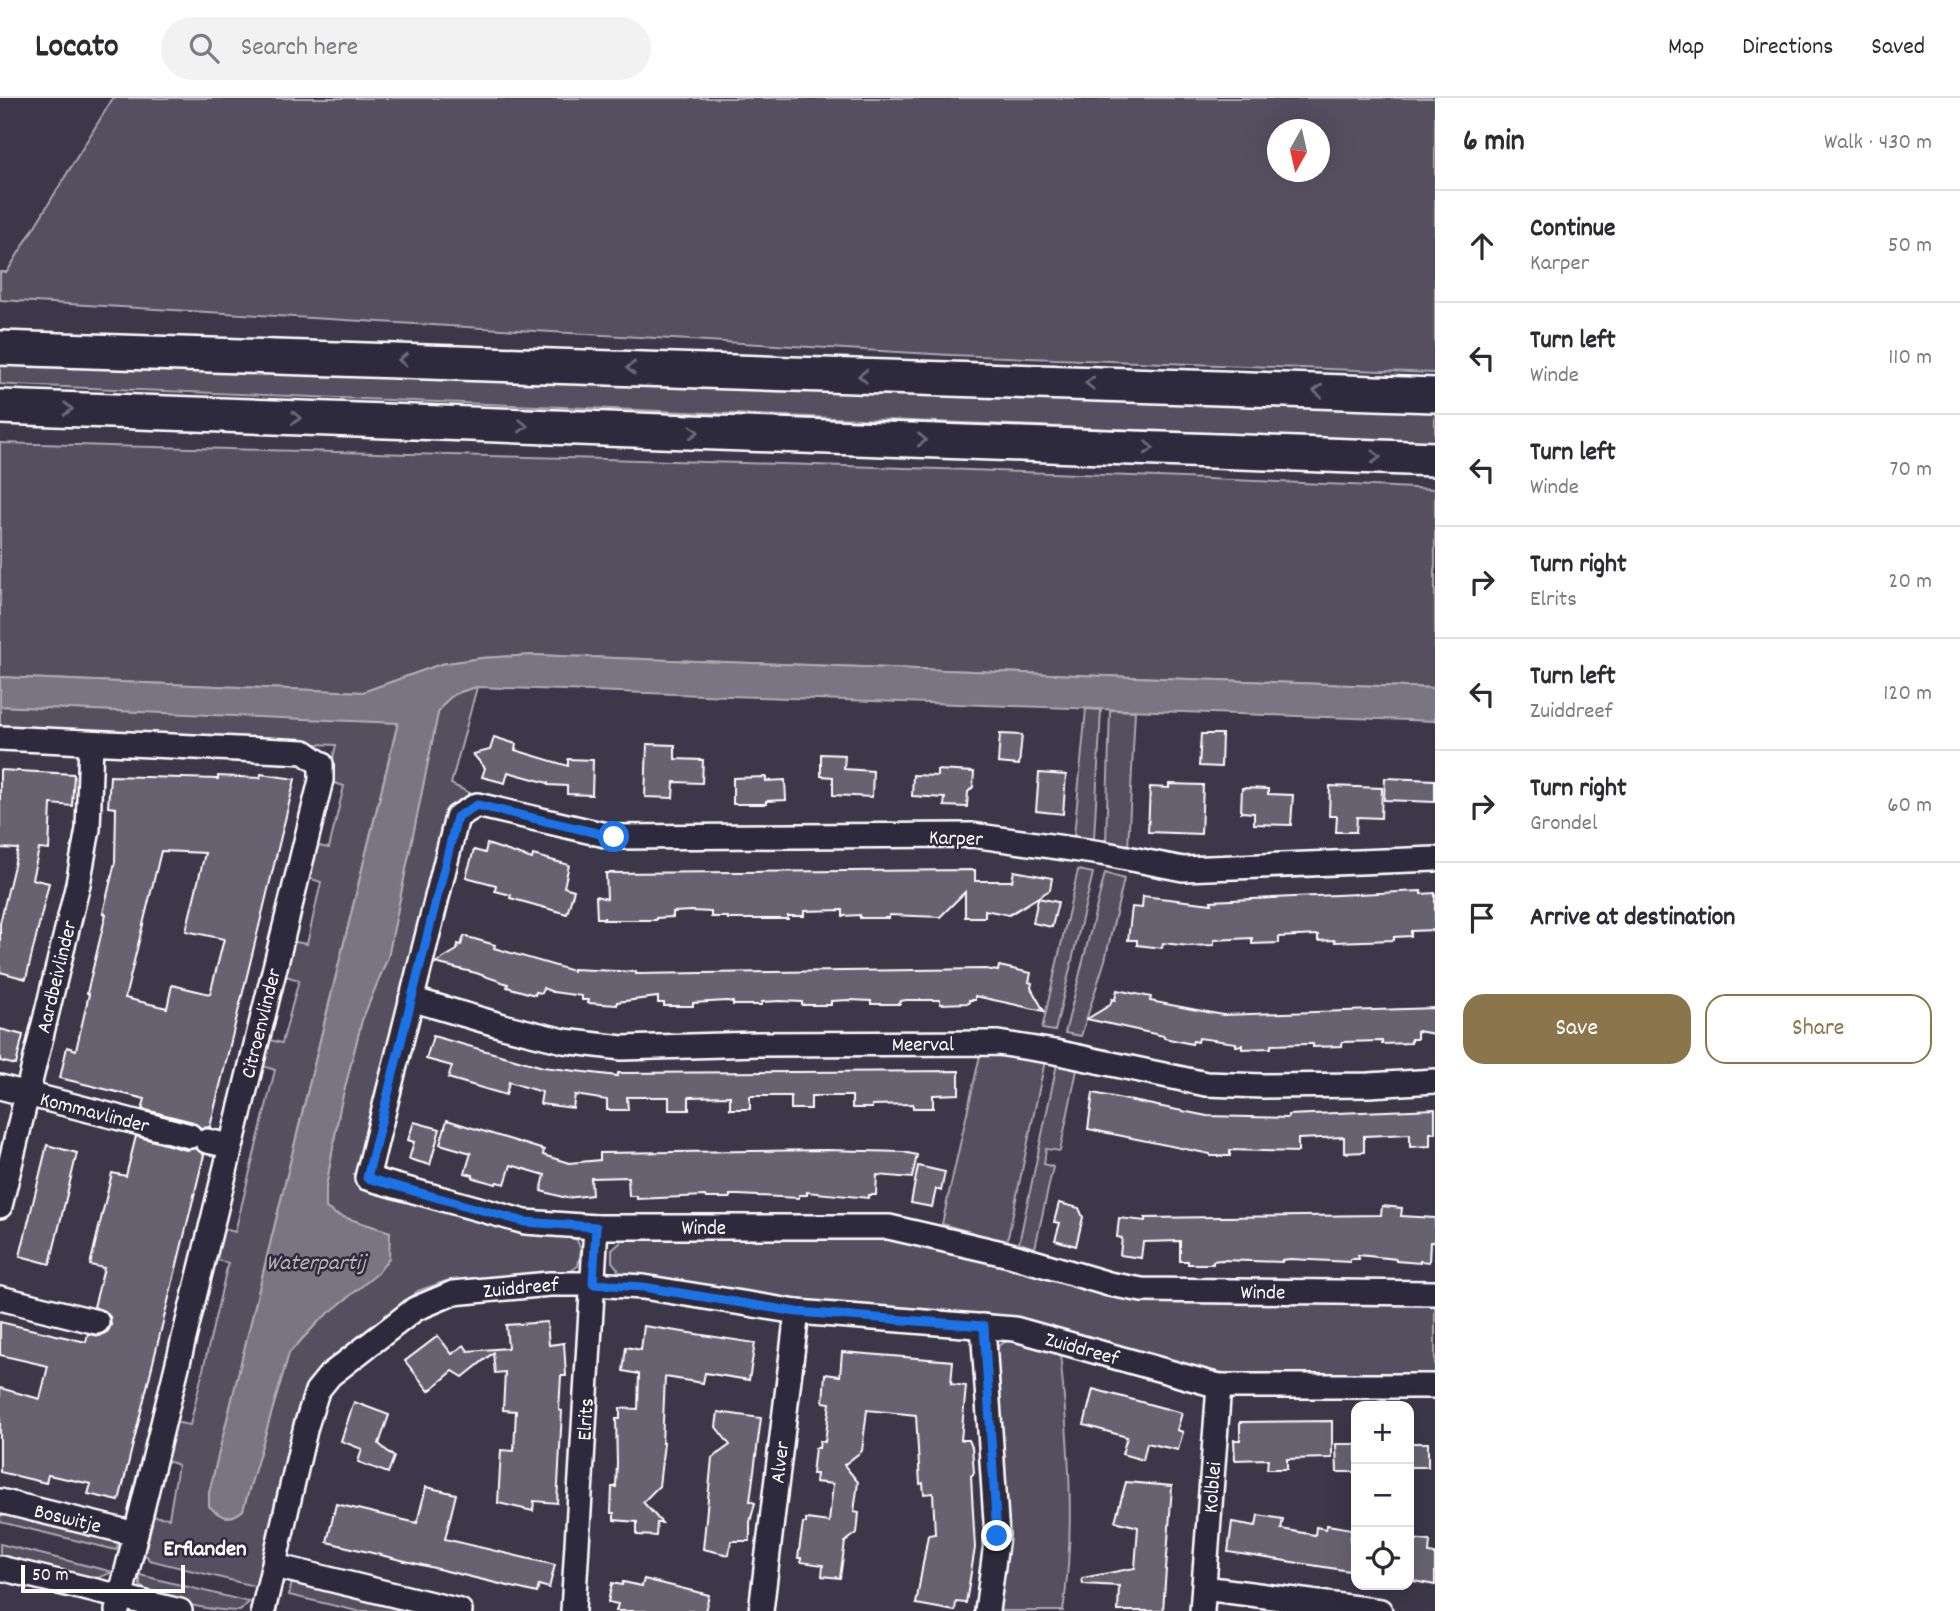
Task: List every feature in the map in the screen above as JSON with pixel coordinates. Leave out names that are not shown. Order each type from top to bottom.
[{"type":"highway","points":[[0,326],[229,355]]},
{"type":"highway","points":[[0,348],[1435,395]]},
{"type":"highway","points":[[0,407],[1435,459]]},
{"type":"street","name":"Citroenvlinder","points":[[0,738],[304,752],[321,764],[321,780],[119,1604]]},
{"type":"street","name":"Aardbeivlinder","points":[[0,1206],[80,875],[88,830],[91,743]]},
{"type":"street","name":"Karper","points":[[477,805],[614,837],[971,835],[1101,853],[1183,869],[1435,859]]},
{"type":"street","name":"Winde","points":[[477,805],[457,817],[367,1178],[525,1222],[596,1227],[890,1227],[1010,1255],[1109,1284],[1142,1290],[1371,1290],[1435,1293]]},
{"type":"street","name":"Meerval","points":[[411,999],[503,1027],[564,1041],[622,1048],[757,1044],[998,1043],[1055,1052],[1206,1084],[1290,1086],[1435,1081]]},
{"type":"street","name":"Kommavlinder","points":[[0,1087],[230,1146]]},
{"type":"street","name":"Elrits","points":[[573,1611],[596,1227]]},
{"type":"street","name":"Zuiddreef","points":[[263,1611],[306,1426],[317,1391],[330,1375],[415,1309],[453,1293],[537,1285],[643,1287],[797,1312],[984,1326],[1029,1332],[1219,1386],[1435,1386]]},
{"type":"street","points":[[0,1298],[97,1322]]},
{"type":"street","name":"Alver","points":[[761,1611],[797,1312]]},
{"type":"street","points":[[984,1326],[997,1536],[987,1611]]},
{"type":"street","name":"Kolblei","points":[[1202,1611],[1219,1386]]},
{"type":"street","name":"Boswitje","points":[[0,1501],[136,1534]]},
{"type":"street","points":[[275,1566],[460,1611]]},
{"type":"street","points":[[0,1568],[119,1604],[180,1611]]},
{"type":"street","points":[[1204,1588],[1380,1611]]},
{"type":"shaded area","points":[[113,98],[1435,98],[1435,373],[950,355],[0,300],[0,272],[7,272]]},
{"type":"shaded area","points":[[0,361],[1435,406],[1435,442],[14,385],[0,384]]},
{"type":"shaded area","points":[[0,443],[897,468],[1435,489],[1435,688],[533,655],[441,664],[363,692],[0,677]]},
{"type":"shaded area","points":[[477,687],[451,784],[470,793],[447,815],[357,1182],[564,1234],[577,1240],[581,1250],[578,1266],[565,1275],[446,1281],[418,1291],[326,1362],[307,1386],[296,1422],[258,1587],[149,1560],[147,1556],[140,1554],[150,1516],[169,1518],[178,1465],[164,1460],[173,1422],[190,1425],[228,1263],[213,1259],[221,1228],[235,1232],[275,1070],[260,1065],[266,1039],[282,1043],[299,980],[282,975],[290,941],[307,944],[321,882],[305,877],[313,845],[329,848],[344,786],[328,781],[336,745],[0,729],[0,706],[398,722],[209,1493],[209,1506],[230,1517],[243,1510],[289,1353],[319,1321],[390,1232],[337,1215],[326,1208],[326,1187],[340,1107],[362,1020],[388,957],[438,713],[454,695]]},
{"type":"shaded area","points":[[1086,709],[1101,710],[1094,839],[1074,836]]},
{"type":"shaded area","points":[[1110,710],[1135,711],[1128,848],[1106,843]]},
{"type":"shaded area","points":[[1078,870],[1093,873],[1055,1031],[1042,1029]]},
{"type":"shaded area","points":[[1105,873],[1124,879],[1105,960],[1081,1036],[1065,1033]]},
{"type":"shaded area","points":[[981,1051],[1045,1061],[1007,1242],[942,1224]]},
{"type":"shaded area","points":[[1057,1064],[1077,1070],[1060,1151],[1046,1149],[1044,1164],[1053,1167],[1035,1248],[1019,1243]]},
{"type":"shaded area","points":[[620,1236],[904,1239],[1091,1288],[1435,1304],[1435,1373],[1231,1374],[798,1302],[616,1275],[618,1269],[612,1262],[612,1250],[621,1242]]},
{"type":"shaded area","points":[[1009,1340],[1060,1353],[1070,1515],[1063,1611],[999,1611],[1007,1544],[1006,1483],[996,1354],[999,1345]]},
{"type":"shaded area","points":[[0,1509],[120,1538],[116,1550],[0,1522]]},
{"type":"shaded area","points":[[0,1544],[113,1572],[95,1579],[0,1556]]},
{"type":"shaded area","points":[[140,1575],[249,1602],[240,1611],[188,1604],[162,1597],[140,1586]]},
{"type":"shaded area","points":[[301,1581],[429,1611],[357,1611],[289,1595],[292,1582]]},
{"type":"water","name":"Waterpartij","points":[[533,655],[1435,688],[1435,721],[477,687],[454,695],[438,713],[388,957],[362,1020],[340,1107],[326,1187],[326,1208],[337,1215],[390,1232],[389,1258],[378,1273],[319,1321],[289,1353],[243,1510],[234,1516],[226,1517],[209,1506],[209,1493],[398,723],[0,706],[0,677],[363,692],[441,664]]},
{"type":"building","points":[[1000,734],[1022,735],[1019,765],[998,763]]},
{"type":"building","points":[[1201,734],[1222,734],[1221,767],[1199,766]]},
{"type":"building","points":[[494,737],[516,744],[515,750],[568,766],[568,759],[593,760],[592,795],[567,794],[567,786],[548,785],[508,772],[505,783],[482,777],[485,768],[473,754],[490,750]]},
{"type":"building","points":[[647,744],[675,745],[675,759],[703,760],[702,783],[674,782],[673,798],[645,797]]},
{"type":"building","points":[[821,754],[845,755],[844,769],[873,771],[872,797],[833,795],[833,777],[821,776]]},
{"type":"building","points":[[0,770],[74,774],[72,806],[51,804],[49,850],[39,849],[32,879],[49,883],[26,979],[0,972],[0,923],[18,849],[0,848]]},
{"type":"building","points":[[937,770],[974,772],[967,807],[944,806],[945,798],[912,796],[913,775],[937,776]]},
{"type":"building","points":[[1039,773],[1066,775],[1063,814],[1036,811]]},
{"type":"building","points":[[261,774],[295,779],[210,1127],[201,1128],[193,1122],[142,1109],[145,1099],[60,1078],[67,1047],[76,1050],[115,862],[116,808],[108,807],[110,776],[260,778]],"holes":[[[161,851],[205,853],[186,931],[224,939],[210,994],[172,985],[167,1008],[125,998]]]},
{"type":"building","points":[[766,777],[766,781],[785,780],[786,800],[766,801],[766,804],[733,804],[733,778]]},
{"type":"building","points":[[1385,778],[1435,780],[1435,802],[1384,800]]},
{"type":"building","points":[[1169,784],[1203,785],[1201,834],[1148,832],[1150,787],[1169,788]]},
{"type":"building","points":[[1330,786],[1382,788],[1381,818],[1357,817],[1356,832],[1336,832],[1337,816],[1329,816]]},
{"type":"building","points":[[1242,788],[1268,789],[1268,794],[1293,795],[1291,825],[1254,824],[1254,813],[1241,812]]},
{"type":"building","points":[[487,844],[532,859],[533,855],[569,865],[564,887],[574,890],[567,914],[510,898],[511,895],[495,891],[496,885],[466,877],[474,850],[485,853]]},
{"type":"building","points":[[975,870],[975,881],[1012,881],[1014,871],[1052,878],[1050,890],[1009,915],[985,910],[985,917],[965,917],[965,892],[940,917],[889,915],[889,918],[860,918],[860,915],[843,916],[843,910],[804,911],[804,916],[788,916],[788,919],[728,919],[711,917],[711,912],[692,911],[673,912],[673,917],[656,920],[597,918],[596,896],[607,899],[606,873]]},
{"type":"building","points":[[1421,891],[1421,894],[1435,893],[1435,930],[1411,931],[1411,936],[1394,937],[1394,940],[1318,941],[1318,935],[1279,937],[1279,943],[1252,944],[1252,938],[1214,940],[1214,945],[1163,943],[1162,948],[1137,945],[1137,940],[1128,940],[1132,907],[1142,908],[1143,896],[1212,904],[1211,901]]},
{"type":"building","points":[[1038,898],[1058,902],[1052,927],[1033,923]]},
{"type":"building","points":[[464,936],[495,945],[494,948],[573,971],[636,974],[998,971],[999,966],[1031,973],[1031,988],[1044,1011],[975,996],[975,1000],[969,1000],[969,1003],[940,1004],[940,1000],[871,1004],[871,1001],[849,1000],[831,1001],[831,1005],[802,1005],[802,1002],[780,1001],[762,1002],[762,1005],[733,1005],[733,1002],[727,1001],[693,1003],[693,1006],[664,1006],[664,1003],[658,1003],[658,997],[617,1002],[617,1005],[588,1003],[589,1000],[582,1000],[582,996],[543,988],[542,993],[536,992],[535,995],[507,987],[508,984],[476,973],[435,963],[457,950]]},
{"type":"building","points":[[1117,990],[1151,997],[1150,1001],[1223,1015],[1435,1008],[1435,1034],[1417,1031],[1417,1039],[1411,1039],[1411,1043],[1342,1042],[1342,1046],[1271,1045],[1271,1048],[1242,1049],[1242,1045],[1236,1046],[1236,1043],[1199,1038],[1198,1042],[1193,1041],[1192,1044],[1087,1019],[1110,1005],[1112,999],[1115,1000]]},
{"type":"building","points":[[0,1029],[23,1035],[16,1065],[0,1061]]},
{"type":"building","points":[[433,1036],[543,1067],[618,1076],[618,1073],[959,1071],[959,1094],[933,1095],[933,1108],[913,1108],[913,1104],[852,1108],[852,1096],[811,1096],[811,1109],[791,1109],[791,1096],[750,1096],[750,1109],[730,1109],[730,1096],[689,1097],[689,1110],[669,1110],[669,1097],[627,1097],[628,1110],[607,1110],[607,1100],[575,1095],[573,1108],[540,1104],[542,1092],[509,1082],[506,1095],[448,1078],[452,1066],[426,1059]]},
{"type":"building","points":[[1093,1093],[1207,1116],[1288,1118],[1288,1115],[1435,1109],[1435,1133],[1430,1133],[1430,1146],[1410,1147],[1410,1134],[1364,1136],[1364,1152],[1344,1153],[1344,1137],[1298,1139],[1298,1152],[1230,1150],[1230,1156],[1210,1156],[1088,1129]]},
{"type":"building","points":[[447,1120],[544,1150],[543,1155],[569,1163],[600,1160],[600,1153],[827,1150],[903,1152],[917,1155],[912,1178],[877,1175],[876,1195],[868,1195],[868,1198],[807,1192],[807,1195],[799,1195],[799,1198],[730,1195],[730,1198],[705,1196],[637,1199],[637,1196],[629,1196],[628,1177],[591,1178],[592,1195],[566,1198],[541,1191],[545,1175],[511,1165],[505,1184],[473,1178],[473,1175],[465,1173],[471,1153],[440,1144]]},
{"type":"building","points":[[414,1122],[440,1129],[430,1165],[409,1159],[414,1142],[408,1140]]},
{"type":"building","points":[[136,1136],[186,1150],[196,1148],[204,1155],[119,1501],[88,1494],[91,1484],[48,1475],[46,1483],[0,1472],[0,1388],[40,1399],[48,1366],[0,1355],[0,1322],[86,1342],[88,1334],[100,1336],[108,1331],[111,1325],[110,1317],[106,1312],[94,1307],[104,1268],[90,1265],[112,1173],[126,1176]]},
{"type":"building","points":[[47,1145],[77,1153],[50,1264],[20,1256]]},
{"type":"building","points":[[918,1166],[945,1172],[941,1191],[936,1189],[932,1207],[911,1203]]},
{"type":"building","points":[[1059,1203],[1079,1208],[1083,1217],[1076,1246],[1055,1240],[1060,1223],[1054,1222]]},
{"type":"building","points":[[1382,1206],[1402,1208],[1401,1216],[1435,1218],[1435,1242],[1430,1242],[1429,1262],[1396,1261],[1358,1255],[1359,1259],[1350,1259],[1350,1262],[1290,1259],[1282,1262],[1221,1260],[1213,1261],[1213,1264],[1188,1264],[1188,1261],[1180,1261],[1180,1241],[1143,1242],[1141,1258],[1120,1255],[1122,1238],[1117,1237],[1119,1218],[1145,1221],[1145,1218],[1381,1215]]},
{"type":"building","points":[[547,1322],[549,1345],[564,1343],[566,1376],[561,1376],[559,1410],[562,1411],[557,1503],[534,1501],[533,1511],[498,1503],[501,1450],[514,1451],[516,1411],[503,1410],[505,1372],[495,1373],[493,1353],[463,1377],[453,1371],[429,1391],[405,1361],[438,1336],[452,1354],[464,1345],[468,1351],[508,1348],[506,1325]]},
{"type":"building","points":[[644,1326],[755,1343],[749,1380],[705,1373],[703,1383],[665,1377],[664,1443],[659,1486],[643,1502],[662,1523],[657,1523],[656,1536],[637,1535],[637,1522],[614,1520],[614,1513],[611,1513],[612,1487],[616,1487],[616,1419],[620,1419],[620,1408],[638,1409],[639,1374],[623,1371],[626,1347],[641,1350]]},
{"type":"building","points":[[842,1352],[953,1361],[951,1384],[966,1386],[961,1440],[969,1440],[972,1447],[975,1548],[966,1603],[956,1602],[955,1611],[916,1604],[928,1535],[935,1534],[933,1493],[924,1494],[923,1483],[920,1484],[916,1415],[867,1410],[862,1451],[844,1465],[858,1482],[854,1512],[859,1513],[857,1533],[845,1542],[840,1578],[822,1576],[823,1565],[801,1562],[801,1558],[798,1558],[803,1523],[806,1523],[806,1519],[829,1522],[833,1484],[815,1482],[816,1474],[812,1474],[815,1448],[819,1448],[820,1441],[825,1442],[830,1403],[823,1402],[825,1374],[840,1376]]},
{"type":"building","points":[[1093,1389],[1182,1413],[1177,1430],[1183,1432],[1178,1450],[1147,1443],[1143,1460],[1122,1454],[1127,1437],[1084,1425]]},
{"type":"building","points":[[354,1402],[389,1415],[379,1444],[394,1457],[388,1473],[358,1462],[362,1449],[341,1441]]},
{"type":"building","points":[[718,1412],[761,1418],[750,1501],[755,1503],[750,1522],[750,1541],[731,1541],[729,1555],[703,1549],[712,1458],[730,1445],[716,1427]]},
{"type":"building","points":[[1332,1421],[1332,1458],[1287,1459],[1287,1469],[1267,1469],[1268,1459],[1235,1460],[1234,1440],[1240,1440],[1240,1422]]},
{"type":"building","points":[[1414,1443],[1428,1443],[1428,1467],[1414,1467]]},
{"type":"building","points":[[1336,1444],[1351,1444],[1351,1472],[1337,1472]]},
{"type":"building","points":[[1126,1482],[1172,1486],[1163,1611],[1118,1611],[1119,1586],[1083,1584],[1082,1578],[1135,1568],[1138,1527],[1115,1521]]},
{"type":"building","points":[[426,1487],[456,1494],[445,1539],[555,1565],[549,1588],[539,1585],[537,1593],[327,1542],[336,1504],[417,1523]]},
{"type":"building","points":[[1258,1515],[1283,1519],[1281,1529],[1315,1535],[1316,1527],[1326,1529],[1327,1525],[1351,1529],[1351,1571],[1228,1552],[1232,1522],[1256,1526]]},
{"type":"building","points":[[1414,1539],[1430,1541],[1429,1553],[1435,1554],[1435,1585],[1414,1581]]},
{"type":"building","points":[[644,1579],[709,1595],[705,1611],[616,1611],[618,1604],[608,1602],[612,1583],[642,1586]]},
{"type":"district","name":"Erflanden","points":[[205,1547]]},
{"type":"route","points":[[614,837],[477,805],[457,817],[367,1178],[525,1222],[596,1227],[593,1284],[643,1287],[797,1312],[984,1326],[997,1536]]}]
